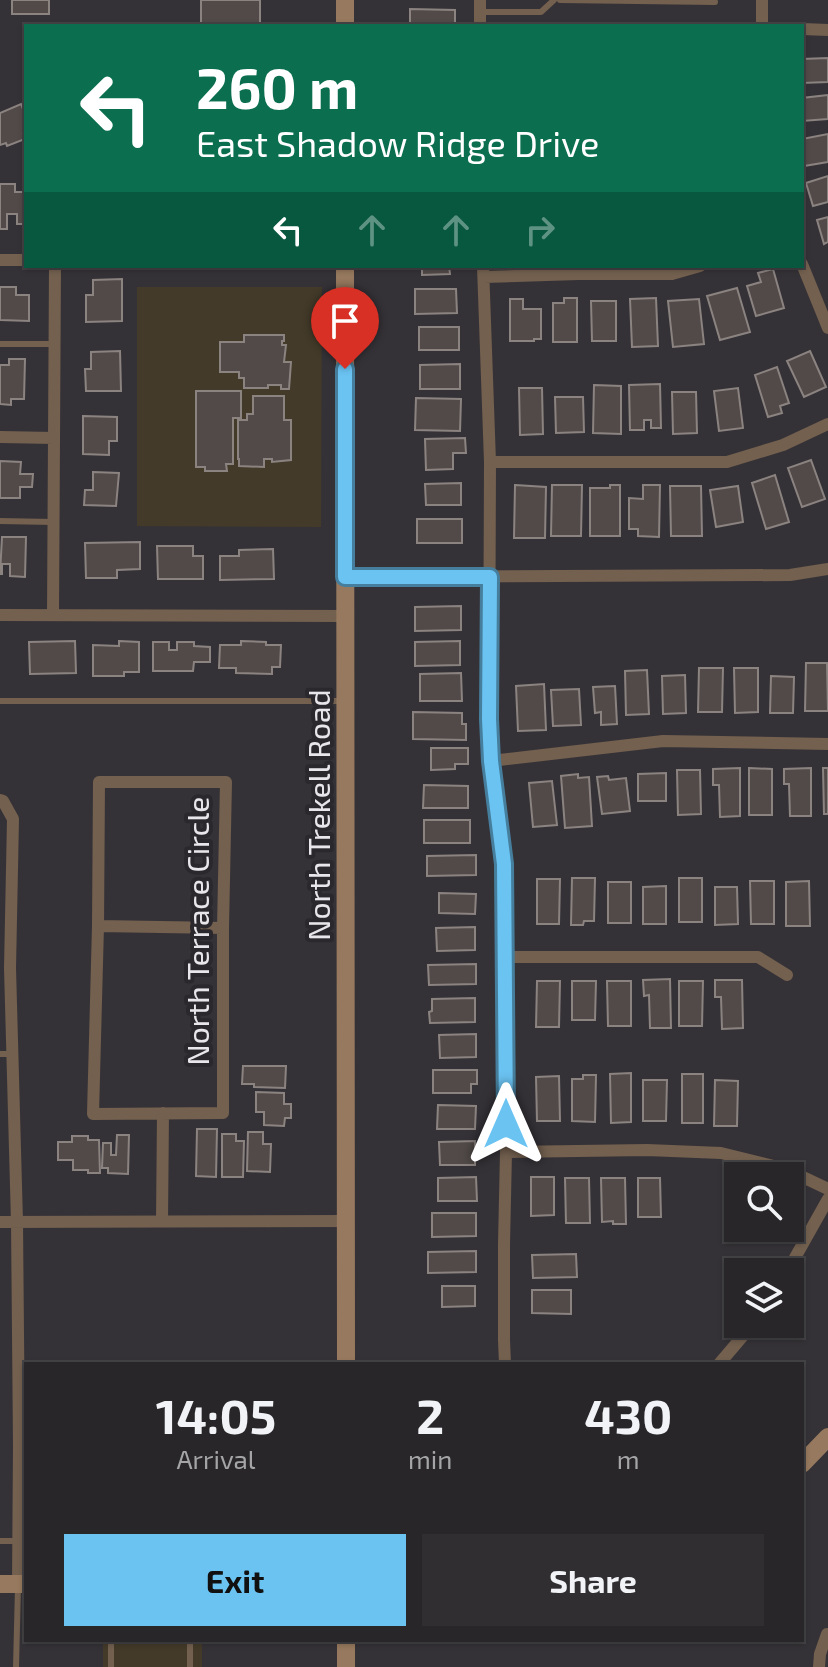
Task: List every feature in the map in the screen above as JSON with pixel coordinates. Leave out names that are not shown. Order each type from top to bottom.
[{"type":"main road","points":[[345,0],[345,24]]},
{"type":"main road","name":"North Trekell Road","points":[[345,268],[346,1362]]},
{"type":"main road","points":[[804,1462],[828,1437]]},
{"type":"main road","points":[[346,1642],[346,1667]]},
{"type":"street","points":[[762,0],[762,24]]},
{"type":"street","points":[[804,29],[828,30]]},
{"type":"street","points":[[0,260],[24,260]]},
{"type":"street","points":[[53,615],[55,268]]},
{"type":"street","points":[[505,1362],[504,864],[489,719],[490,462],[483,271],[672,274],[693,268]]},
{"type":"street","points":[[804,268],[828,328]]},
{"type":"street","points":[[490,462],[727,462],[783,445],[828,424]]},
{"type":"street","points":[[0,437],[54,438]]},
{"type":"street","points":[[345,577],[790,575],[828,569]]},
{"type":"street","points":[[0,615],[346,616]]},
{"type":"street","points":[[491,761],[663,741],[828,744]]},
{"type":"street","name":"North Terrace Circle","points":[[99,782],[226,782],[223,1113],[93,1114],[98,926],[99,782]]},
{"type":"street","points":[[0,800],[13,819],[6,879],[5,968],[6,1054],[17,1222],[23,1445],[15,1584]]},
{"type":"street","points":[[98,926],[223,928]]},
{"type":"street","points":[[505,957],[758,957],[787,975]]},
{"type":"street","points":[[162,1221],[163,1113]]},
{"type":"street","points":[[506,1152],[647,1150],[721,1153],[786,1169],[828,1189]]},
{"type":"street","points":[[795,1258],[828,1199]]},
{"type":"street","points":[[0,1222],[347,1221]]},
{"type":"street","points":[[721,1362],[741,1338]]},
{"type":"street","points":[[819,1667],[820,1654],[828,1634]]},
{"type":"lane","points":[[480,6],[541,12],[557,0],[715,2]]},
{"type":"lane","points":[[0,344],[55,344]]},
{"type":"lane","points":[[0,521],[53,522]]},
{"type":"lane","points":[[0,701],[346,701]]},
{"type":"lane","points":[[0,1541],[18,1541]]},
{"type":"lane","points":[[15,1584],[16,1667]]},
{"type":"lane","points":[[111,1642],[111,1667]]},
{"type":"lane","points":[[190,1642],[190,1667]]},
{"type":"shaded area","points":[[137,287],[322,287],[321,527],[137,526]]},
{"type":"shaded area","points":[[103,1642],[202,1642],[202,1667],[103,1667]]},
{"type":"building","points":[[12,0],[49,0],[49,14],[12,14]]},
{"type":"building","points":[[201,0],[260,0],[260,24],[201,24]]},
{"type":"building","points":[[410,9],[455,10],[455,24],[410,24]]},
{"type":"building","points":[[828,58],[828,82],[804,83],[804,59]]},
{"type":"building","points":[[828,95],[828,119],[804,121],[804,98]]},
{"type":"building","points":[[21,104],[24,139],[7,146],[6,143],[0,145],[0,113]]},
{"type":"building","points":[[828,134],[828,162],[804,166],[804,139]]},
{"type":"building","points":[[828,176],[828,202],[813,206],[806,183]]},
{"type":"building","points":[[0,184],[15,184],[15,192],[24,192],[24,224],[17,224],[17,214],[7,214],[7,229],[0,229]]},
{"type":"building","points":[[828,217],[828,242],[824,244],[817,220]]},
{"type":"building","points":[[422,268],[449,268],[450,274],[422,275]]},
{"type":"building","points":[[773,269],[784,308],[756,316],[747,286],[761,282],[758,273]]},
{"type":"building","points":[[122,279],[122,321],[86,322],[86,295],[93,295],[93,280]]},
{"type":"building","points":[[0,287],[16,287],[16,295],[29,295],[29,321],[0,320]]},
{"type":"building","points":[[737,288],[750,332],[720,340],[707,296]]},
{"type":"building","points":[[415,289],[456,289],[457,313],[415,314]]},
{"type":"building","points":[[564,298],[577,298],[577,342],[553,342],[553,303],[564,303]]},
{"type":"building","points":[[656,298],[658,346],[632,347],[630,299]]},
{"type":"building","points":[[510,299],[523,299],[523,309],[541,309],[541,339],[510,341]]},
{"type":"building","points":[[699,299],[704,344],[673,347],[668,301]]},
{"type":"building","points":[[591,301],[616,301],[616,341],[592,341]]},
{"type":"building","points":[[419,327],[459,327],[459,350],[419,350]]},
{"type":"building","points":[[244,335],[284,335],[284,362],[291,362],[289,389],[281,389],[281,385],[244,388],[244,378],[239,378],[239,372],[220,372],[220,342],[244,342]]},
{"type":"building","points":[[120,351],[121,391],[86,391],[85,369],[91,369],[91,352]]},
{"type":"building","points":[[810,351],[826,387],[804,397],[787,361]]},
{"type":"building","points":[[9,359],[25,359],[24,399],[11,399],[11,405],[0,404],[0,365],[9,365]]},
{"type":"building","points":[[460,364],[460,389],[420,389],[420,365]]},
{"type":"building","points":[[777,367],[789,403],[780,406],[782,413],[768,417],[755,375]]},
{"type":"building","points":[[660,384],[661,428],[651,428],[651,420],[644,420],[644,430],[630,430],[629,385]]},
{"type":"building","points":[[594,385],[621,386],[621,434],[593,433]]},
{"type":"building","points":[[519,388],[542,388],[543,434],[520,435]]},
{"type":"building","points":[[738,388],[743,428],[719,431],[714,391]]},
{"type":"building","points":[[196,391],[241,391],[241,418],[233,418],[233,464],[226,464],[227,471],[205,471],[205,467],[196,467]]},
{"type":"building","points":[[672,392],[696,392],[697,433],[673,434]]},
{"type":"building","points":[[253,396],[284,396],[284,420],[291,420],[291,460],[272,462],[272,459],[264,459],[264,467],[239,466],[238,420],[247,420],[247,414],[253,414]]},
{"type":"building","points":[[555,397],[583,397],[584,432],[556,433]]},
{"type":"building","points":[[416,398],[461,399],[460,431],[415,430]]},
{"type":"building","points":[[83,416],[117,417],[117,441],[109,441],[109,455],[83,454]]},
{"type":"building","points":[[465,438],[466,453],[453,453],[453,469],[426,470],[425,439]]},
{"type":"building","points":[[811,460],[825,499],[802,507],[788,468]]},
{"type":"building","points":[[0,461],[21,462],[20,474],[33,474],[32,487],[20,487],[20,498],[0,498]]},
{"type":"building","points":[[93,472],[119,473],[116,506],[84,505],[85,490],[93,490]]},
{"type":"building","points":[[775,475],[789,522],[766,529],[752,483]]},
{"type":"building","points":[[461,483],[461,505],[426,505],[425,484]]},
{"type":"building","points":[[515,485],[546,487],[545,538],[514,538]]},
{"type":"building","points":[[552,485],[582,485],[581,536],[551,536]]},
{"type":"building","points":[[610,485],[620,485],[620,536],[590,536],[590,488],[610,488]]},
{"type":"building","points":[[643,485],[660,485],[659,537],[638,536],[638,529],[629,529],[629,498],[643,499]]},
{"type":"building","points":[[670,486],[701,486],[702,536],[671,536]]},
{"type":"building","points":[[738,486],[743,522],[716,527],[710,490]]},
{"type":"building","points":[[417,519],[462,519],[462,543],[417,543]]},
{"type":"building","points":[[2,537],[26,537],[25,577],[10,576],[10,564],[2,564],[0,574]]},
{"type":"building","points":[[140,542],[140,569],[117,570],[117,578],[86,578],[85,543]]},
{"type":"building","points":[[157,546],[193,546],[193,556],[203,556],[203,579],[158,579]]},
{"type":"building","points":[[273,549],[274,579],[220,580],[220,556],[239,556],[239,550]]},
{"type":"building","points":[[461,606],[461,630],[415,631],[415,607]]},
{"type":"building","points":[[75,641],[76,673],[30,674],[29,642]]},
{"type":"building","points":[[119,641],[139,642],[139,672],[124,672],[124,676],[93,676],[93,645],[119,646]]},
{"type":"building","points":[[241,641],[281,645],[280,667],[272,667],[272,674],[236,673],[236,668],[219,668],[220,645],[241,645]]},
{"type":"building","points":[[460,641],[460,665],[415,666],[415,642]]},
{"type":"building","points":[[153,642],[169,642],[169,650],[177,650],[177,642],[194,642],[194,646],[210,647],[210,662],[194,662],[193,671],[153,671]]},
{"type":"building","points":[[806,663],[827,663],[828,711],[805,711]]},
{"type":"building","points":[[699,668],[723,668],[722,712],[698,712]]},
{"type":"building","points":[[734,668],[758,668],[758,712],[735,713]]},
{"type":"building","points":[[647,670],[649,714],[626,715],[625,671]]},
{"type":"building","points":[[461,673],[462,701],[420,701],[420,674]]},
{"type":"building","points":[[685,675],[686,713],[663,714],[662,676]]},
{"type":"building","points":[[771,676],[794,677],[793,713],[770,713]]},
{"type":"building","points":[[544,684],[546,730],[518,731],[516,686]]},
{"type":"building","points":[[615,686],[617,724],[601,725],[601,712],[595,713],[593,687]]},
{"type":"building","points":[[579,689],[581,725],[553,726],[551,690]]},
{"type":"building","points":[[413,712],[462,713],[466,740],[413,739]]},
{"type":"building","points":[[431,748],[468,748],[468,764],[455,764],[455,769],[431,770]]},
{"type":"building","points":[[740,768],[740,816],[720,817],[719,785],[713,785],[713,769]]},
{"type":"building","points":[[749,768],[772,769],[772,815],[749,815]]},
{"type":"building","points":[[811,768],[811,816],[790,816],[789,784],[784,784],[784,769]]},
{"type":"building","points":[[823,768],[828,768],[828,814],[824,814]]},
{"type":"building","points":[[677,770],[700,770],[701,814],[678,815]]},
{"type":"building","points":[[666,773],[666,801],[638,801],[638,774]]},
{"type":"building","points":[[578,774],[578,778],[589,777],[592,826],[565,828],[561,776]]},
{"type":"building","points":[[608,776],[609,780],[626,778],[630,811],[602,814],[597,777]]},
{"type":"building","points":[[552,781],[557,825],[533,827],[529,783]]},
{"type":"building","points":[[424,785],[468,786],[468,808],[423,808]]},
{"type":"building","points":[[424,820],[470,820],[470,843],[424,843]]},
{"type":"building","points":[[476,855],[476,875],[427,876],[427,856]]},
{"type":"building","points":[[572,878],[595,878],[594,921],[571,925]]},
{"type":"building","points":[[679,878],[702,878],[702,922],[679,922]]},
{"type":"building","points":[[537,879],[560,879],[559,924],[537,924]]},
{"type":"building","points":[[750,881],[774,881],[774,924],[751,924]]},
{"type":"building","points":[[809,881],[810,926],[786,926],[786,882]]},
{"type":"building","points":[[608,882],[631,882],[631,923],[608,923]]},
{"type":"building","points":[[666,886],[666,924],[643,924],[643,887]]},
{"type":"building","points":[[715,887],[737,887],[738,924],[715,925]]},
{"type":"building","points":[[439,893],[476,894],[475,914],[439,913]]},
{"type":"building","points":[[475,927],[475,950],[437,951],[436,928]]},
{"type":"building","points":[[476,964],[476,984],[429,985],[428,965]]},
{"type":"building","points":[[670,979],[671,1028],[650,1028],[649,995],[644,996],[643,980]]},
{"type":"building","points":[[715,980],[742,980],[743,1028],[722,1029],[721,997],[715,997]]},
{"type":"building","points":[[537,981],[560,981],[559,1027],[536,1027]]},
{"type":"building","points":[[572,981],[596,981],[595,1020],[572,1020]]},
{"type":"building","points":[[607,981],[631,981],[631,1026],[608,1026]]},
{"type":"building","points":[[679,981],[703,981],[702,1026],[679,1026]]},
{"type":"building","points":[[475,998],[475,1022],[430,1023],[432,999]]},
{"type":"building","points":[[476,1034],[476,1057],[440,1058],[439,1035]]},
{"type":"building","points":[[243,1066],[286,1066],[285,1088],[242,1084]]},
{"type":"building","points":[[433,1070],[477,1070],[477,1084],[471,1084],[471,1093],[433,1093]]},
{"type":"building","points":[[631,1073],[631,1122],[611,1123],[610,1074]]},
{"type":"building","points":[[682,1074],[703,1074],[703,1123],[682,1123]]},
{"type":"building","points":[[583,1075],[596,1075],[595,1122],[572,1121],[572,1079],[583,1079]]},
{"type":"building","points":[[559,1076],[560,1121],[537,1121],[536,1077]]},
{"type":"building","points":[[643,1080],[667,1080],[666,1121],[643,1121]]},
{"type":"building","points":[[715,1080],[738,1081],[737,1126],[714,1126]]},
{"type":"building","points":[[256,1092],[284,1093],[284,1104],[291,1104],[291,1118],[285,1118],[284,1126],[264,1125],[264,1112],[256,1112]]},
{"type":"building","points":[[438,1105],[476,1106],[475,1129],[437,1129]]},
{"type":"building","points":[[197,1129],[217,1129],[216,1177],[196,1176]]},
{"type":"building","points":[[248,1132],[263,1132],[263,1144],[271,1144],[270,1172],[247,1171]]},
{"type":"building","points":[[222,1134],[236,1134],[236,1141],[244,1141],[243,1177],[222,1177]]},
{"type":"building","points":[[117,1135],[129,1135],[128,1174],[108,1173],[108,1168],[102,1168],[103,1143],[111,1143],[111,1155],[116,1155]]},
{"type":"building","points":[[72,1136],[99,1140],[100,1173],[73,1170],[73,1160],[58,1160],[58,1142],[72,1142]]},
{"type":"building","points":[[475,1141],[475,1165],[440,1165],[439,1142]]},
{"type":"building","points":[[476,1177],[477,1201],[438,1201],[438,1178]]},
{"type":"building","points":[[531,1177],[554,1177],[554,1215],[531,1216]]},
{"type":"building","points":[[565,1178],[589,1178],[590,1223],[566,1223]]},
{"type":"building","points":[[601,1178],[625,1178],[626,1224],[602,1222]]},
{"type":"building","points":[[638,1178],[660,1178],[661,1217],[638,1217]]},
{"type":"building","points":[[432,1213],[476,1213],[476,1236],[432,1237]]},
{"type":"building","points":[[476,1251],[476,1272],[428,1273],[428,1252]]},
{"type":"building","points":[[576,1254],[577,1277],[533,1278],[532,1255]]},
{"type":"building","points":[[442,1286],[475,1286],[475,1306],[442,1307]]},
{"type":"building","points":[[532,1290],[571,1290],[571,1314],[532,1313]]},
{"type":"route","points":[[345,369],[345,577],[490,577],[491,761],[504,864],[506,1124]]}]
